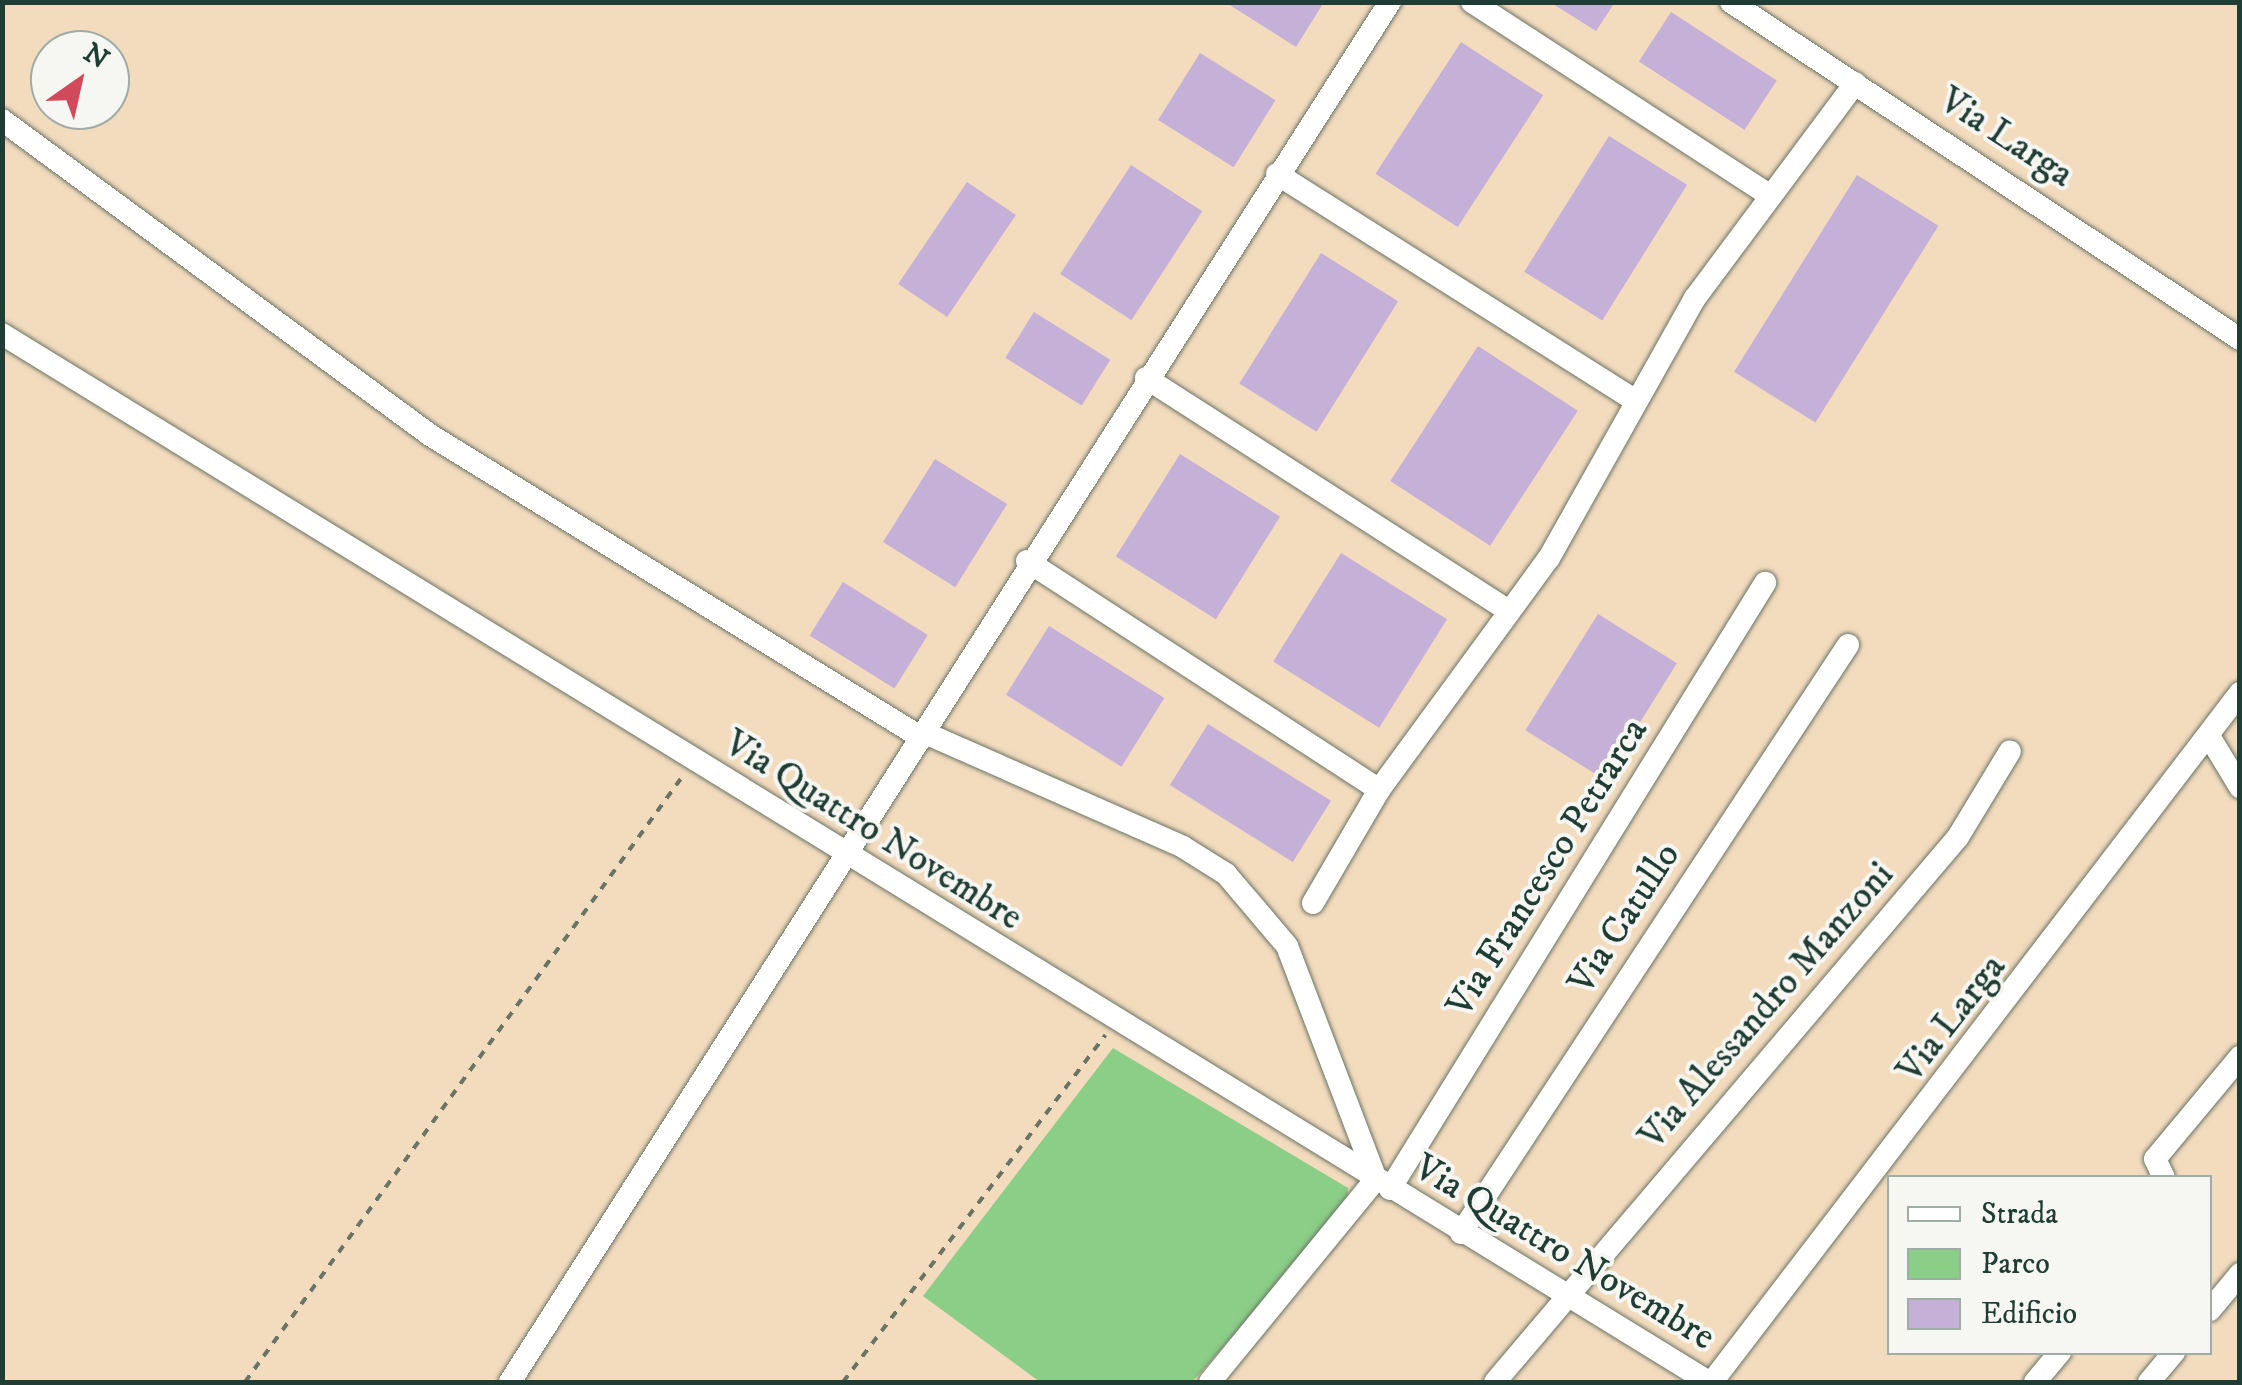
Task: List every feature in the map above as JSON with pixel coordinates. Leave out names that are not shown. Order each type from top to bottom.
[{"type":"street","points":[[510,1382],[848,856],[1027,561],[1390,2]]},
{"type":"street","points":[[1472,2],[1768,194]]},
{"type":"street","name":"Via Larga","points":[[1730,2],[2240,339]]},
{"type":"street","points":[[1313,902],[1378,790],[1549,558],[1632,400],[1768,194],[1855,83]]},
{"type":"street","points":[[2,120],[430,435],[924,735],[1150,830],[1226,874],[1257,903],[1287,946],[1383,1184]]},
{"type":"street","points":[[1277,174],[1632,400]]},
{"type":"street","name":"Via Quattro Novembre","points":[[2,334],[1564,1297],[1710,1382]]},
{"type":"street","points":[[1146,378],[1508,610]]},
{"type":"street","points":[[1027,561],[1378,790]]},
{"type":"street","name":"Via Francesco Petrarca","points":[[1210,1382],[1383,1184],[1765,584]]},
{"type":"street","name":"Via Catullo","points":[[1461,1233],[1848,644]]},
{"type":"street","name":"Via Larga","points":[[1710,1382],[2240,693]]},
{"type":"street","points":[[2209,736],[2240,787]]},
{"type":"street","name":"Via Alessandro Manzoni","points":[[1494,1382],[1958,836],[2010,751]]},
{"type":"street","points":[[2163,1175],[2155,1158],[2240,1058]]},
{"type":"street","points":[[2212,1308],[2240,1274]]},
{"type":"street","points":[[2035,1382],[2058,1355]]},
{"type":"street","points":[[2149,1382],[2172,1355]]},
{"type":"path","points":[[246,1382],[693,761]]},
{"type":"path","points":[[842,1382],[1116,1022]]},
{"type":"green space","points":[[1113,1048],[1348,1188],[1347,1206],[1192,1382],[1040,1382],[923,1296]]},
{"type":"building","points":[[1225,2],[1324,2],[1296,47]]},
{"type":"building","points":[[1550,2],[1615,2],[1596,31]]},
{"type":"building","points":[[1671,12],[1777,81],[1745,130],[1639,61]]},
{"type":"building","points":[[1461,42],[1543,95],[1458,227],[1375,174]]},
{"type":"building","points":[[1200,53],[1275,100],[1234,167],[1158,120]]},
{"type":"building","points":[[1609,136],[1687,185],[1602,320],[1524,272]]},
{"type":"building","points":[[1131,165],[1202,211],[1131,320],[1060,274]]},
{"type":"building","points":[[1857,175],[1938,226],[1815,423],[1734,372]]},
{"type":"building","points":[[967,182],[1016,215],[947,317],[898,284]]},
{"type":"building","points":[[1321,253],[1398,301],[1317,432],[1239,384]]},
{"type":"building","points":[[1034,312],[1110,360],[1082,405],[1005,358]]},
{"type":"building","points":[[1478,346],[1578,411],[1490,546],[1390,481]]},
{"type":"building","points":[[1180,454],[1280,517],[1216,619],[1116,557]]},
{"type":"building","points":[[935,459],[1007,504],[955,587],[883,542]]},
{"type":"building","points":[[1341,553],[1447,619],[1379,728],[1273,662]]},
{"type":"building","points":[[843,582],[928,635],[894,688],[810,635]]},
{"type":"building","points":[[1598,614],[1677,663],[1604,779],[1525,730]]},
{"type":"building","points":[[1049,626],[1164,698],[1121,767],[1006,695]]},
{"type":"building","points":[[1208,724],[1331,801],[1293,862],[1170,785]]}]
